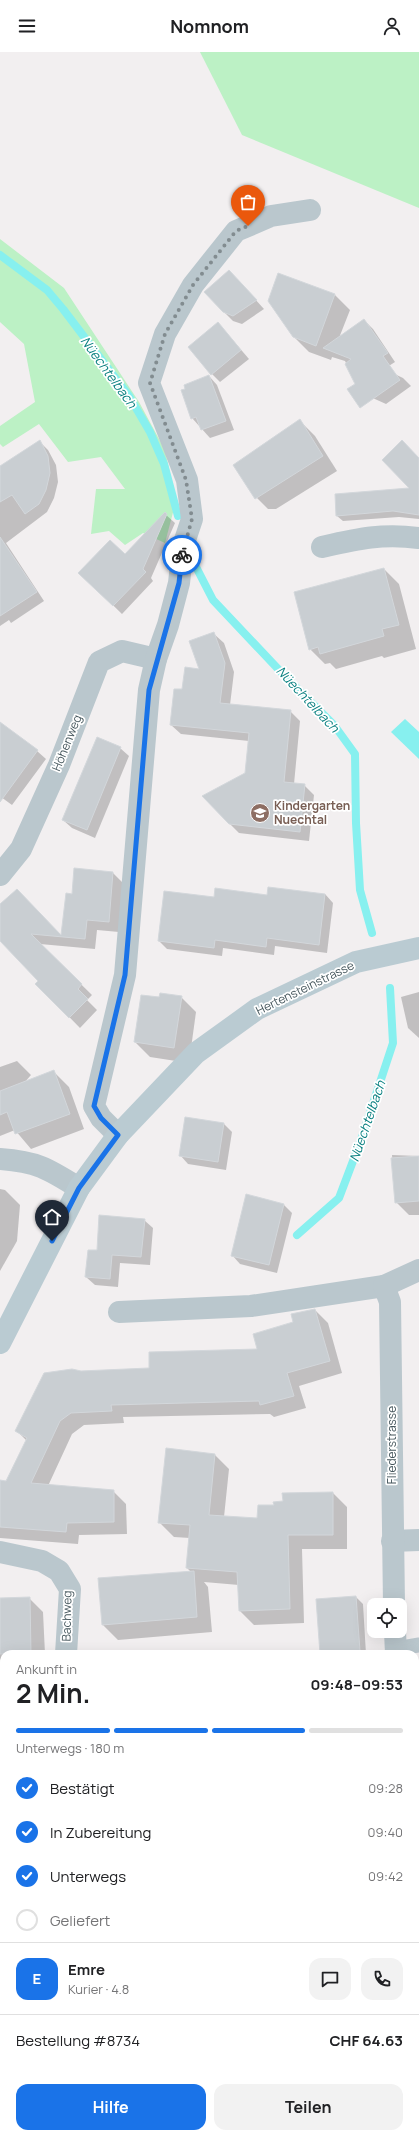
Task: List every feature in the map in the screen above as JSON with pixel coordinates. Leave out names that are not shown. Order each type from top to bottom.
[{"type":"street","points":[[118,1135],[101,1118],[94,1106],[125,975],[142,750],[149,690],[156,659],[172,611],[179,583],[183,546],[192,519],[186,480],[150,383],[165,334],[193,285],[236,231],[271,216],[310,210]]},
{"type":"street","points":[[322,547],[369,536],[401,535],[419,538]]},
{"type":"street","name":"Höhenweg","points":[[0,875],[21,849],[59,765],[98,662],[122,651],[156,659]]},
{"type":"street","name":"Hertensteinstrasse","points":[[0,1343],[79,1188],[118,1135],[196,1053],[257,1009],[356,962],[419,948]]},
{"type":"street","points":[[0,1159],[26,1161],[44,1166],[79,1188]]},
{"type":"street","points":[[119,1312],[251,1306],[384,1286],[419,1270]]},
{"type":"street","name":"Fliederstrasse","points":[[384,1286],[390,1302],[394,1598]]},
{"type":"street","points":[[392,1541],[419,1540]]},
{"type":"street","name":"Bachweg","points":[[0,1552],[42,1561],[59,1571],[70,1589],[66,1650]]},
{"type":"lane","points":[[396,1645],[419,1645]]},
{"type":"green space","points":[[200,52],[419,52],[419,208],[242,135]]},
{"type":"green space","points":[[0,239],[64,288],[139,402],[165,450],[176,501],[165,543],[143,533],[125,545],[109,531],[91,534],[96,489],[125,489],[101,457],[68,462],[39,424],[3,447],[0,444],[0,426],[35,402],[24,344],[0,322]]},
{"type":"water","points":[[405,719],[419,732],[419,759],[391,732]]},
{"type":"building","points":[[229,270],[257,300],[233,316],[223,312],[204,292]]},
{"type":"building","points":[[278,273],[335,294],[316,346],[293,337],[268,301]]},
{"type":"building","points":[[364,319],[388,353],[383,356],[400,380],[360,408],[347,389],[355,384],[345,364],[351,359],[323,348]]},
{"type":"building","points":[[218,322],[241,350],[211,375],[188,347]]},
{"type":"building","points":[[209,375],[226,421],[201,430],[196,417],[191,419],[181,390],[185,389],[184,385]]},
{"type":"building","points":[[300,419],[323,456],[255,499],[233,465]]},
{"type":"building","points":[[40,440],[48,456],[50,473],[46,490],[39,504],[25,514],[12,495],[0,502],[0,466]]},
{"type":"building","points":[[402,440],[419,458],[419,515],[393,511],[336,516],[335,494],[409,488],[382,460]]},
{"type":"building","points":[[165,512],[167,514],[143,569],[146,572],[113,606],[78,573],[110,540],[125,554]]},
{"type":"building","points":[[0,537],[37,592],[0,616]]},
{"type":"building","points":[[384,568],[399,625],[382,629],[384,636],[320,654],[318,647],[309,650],[294,592]]},
{"type":"building","points":[[214,632],[225,663],[220,703],[291,710],[284,782],[305,784],[300,832],[229,824],[202,796],[245,773],[249,733],[170,725],[174,689],[182,689],[185,667],[199,669],[189,641]]},
{"type":"building","points":[[0,722],[38,750],[0,802]]},
{"type":"building","points":[[97,737],[121,747],[87,830],[62,820]]},
{"type":"building","points":[[74,868],[113,872],[109,922],[87,920],[85,939],[31,934],[82,984],[78,989],[88,999],[69,1018],[35,984],[38,981],[0,941],[0,904],[17,889],[61,935],[66,893],[72,894]]},
{"type":"building","points":[[268,887],[325,894],[319,945],[267,938],[266,947],[215,940],[214,948],[158,941],[164,891],[214,897],[215,888],[267,895]]},
{"type":"building","points":[[160,993],[182,996],[174,1048],[134,1042],[141,995],[159,997]]},
{"type":"building","points":[[54,1070],[70,1114],[15,1134],[7,1112],[0,1115],[0,1091]]},
{"type":"building","points":[[185,1117],[224,1123],[218,1162],[179,1156]]},
{"type":"building","points":[[419,1156],[419,1201],[395,1203],[391,1158]]},
{"type":"building","points":[[246,1194],[284,1204],[269,1265],[231,1256]]},
{"type":"building","points":[[99,1215],[145,1219],[141,1257],[112,1255],[110,1279],[85,1277],[88,1250],[97,1250]]},
{"type":"building","points":[[315,1309],[330,1361],[287,1373],[294,1396],[260,1405],[259,1401],[111,1405],[112,1411],[71,1413],[60,1421],[31,1483],[114,1490],[114,1522],[67,1523],[66,1532],[0,1527],[0,1480],[6,1481],[27,1438],[15,1431],[44,1373],[72,1369],[81,1371],[149,1368],[149,1352],[257,1349],[253,1334],[293,1322],[291,1314]]},
{"type":"building","points":[[166,1448],[215,1454],[209,1515],[257,1518],[258,1505],[274,1505],[273,1502],[283,1501],[282,1493],[333,1492],[333,1535],[288,1535],[290,1609],[239,1611],[237,1572],[186,1568],[190,1525],[158,1523]]},
{"type":"building","points":[[194,1571],[197,1617],[102,1625],[98,1578]]},
{"type":"building","points":[[356,1596],[360,1650],[320,1650],[316,1599]]},
{"type":"building","points":[[30,1597],[31,1650],[0,1650],[0,1598]]},
{"type":"waterway","name":"Nüechtelbach","points":[[0,255],[47,290],[129,396],[150,432],[164,464],[178,516]]},
{"type":"waterway","name":"Nüechtelbach","points":[[193,561],[213,600],[280,671],[334,725],[355,754],[356,823],[360,890],[372,933]]},
{"type":"waterway","name":"Nüechtelbach","points":[[297,1235],[339,1198],[361,1140],[393,1043],[390,988]]},
{"type":"way so far","points":[[182,555],[183,546],[192,519],[186,480],[150,383],[165,334],[193,285],[236,231],[248,226]]},
{"type":"place","name":"Kindergarten Nuechtal","points":[[260,813]]},
{"type":"route","points":[[52,1241],[79,1188],[118,1135],[101,1118],[94,1106],[116,1020],[125,975],[135,865],[142,750],[149,690],[156,659],[168,625],[179,583],[182,555]]}]
